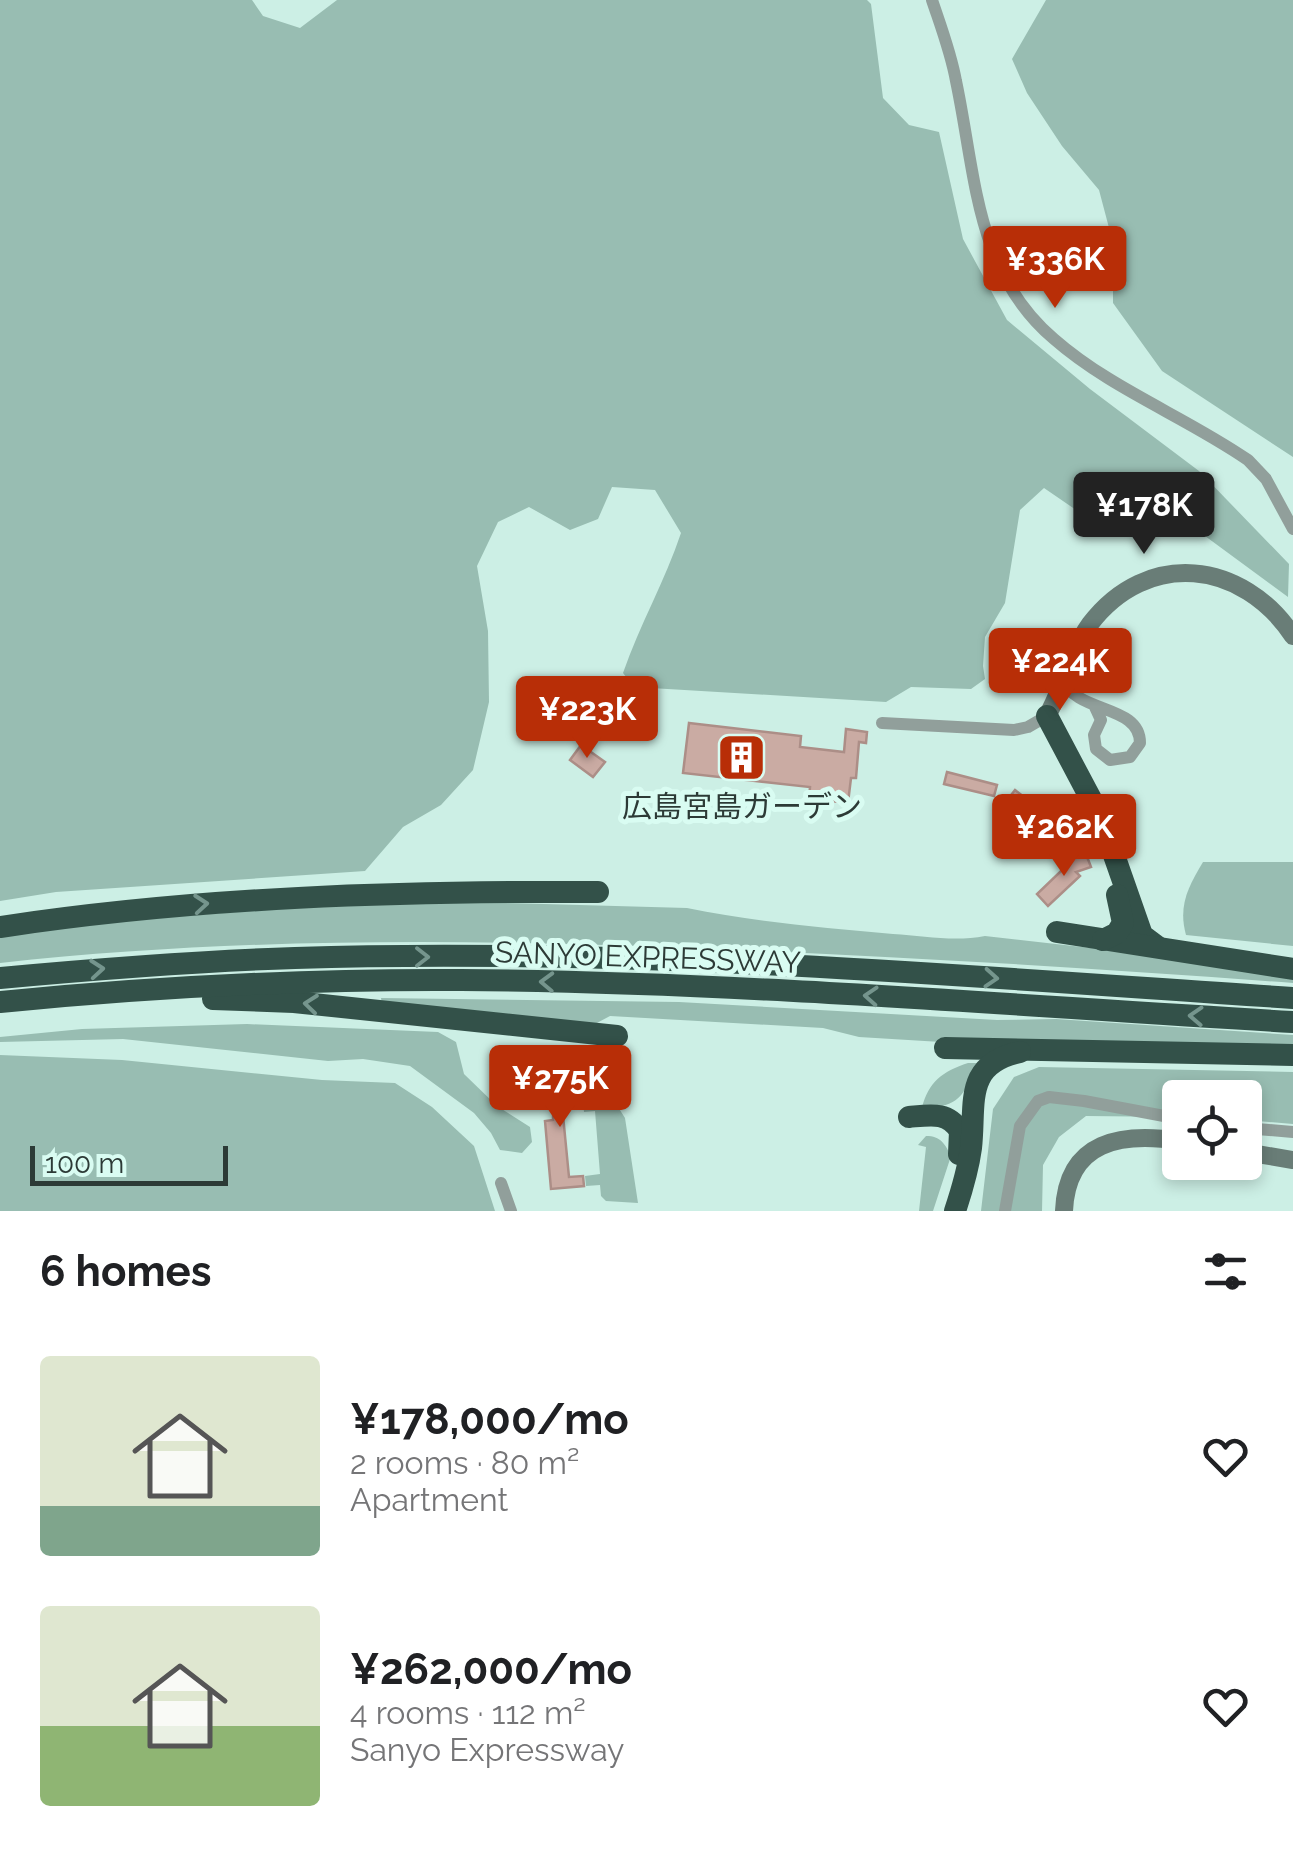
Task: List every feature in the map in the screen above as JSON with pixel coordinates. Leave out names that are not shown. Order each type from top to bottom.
[{"type":"highway","points":[[1047,716],[1053,739],[1086,803],[1123,917],[1117,933],[1103,940]]},
{"type":"highway","points":[[1047,716],[1095,805],[1142,935],[1158,947]]},
{"type":"highway","points":[[0,927],[128,911],[336,894],[598,892]]},
{"type":"highway","points":[[1058,932],[1293,969]]},
{"type":"highway","name":"SANYO EXPRESSWAY","points":[[0,978],[296,958],[480,957],[842,968],[1293,998]]},
{"type":"highway","name":"SANYO EXPRESSWAY","points":[[0,1005],[128,989],[462,980],[822,993],[1293,1022]]},
{"type":"highway","points":[[0,1005],[277,1001],[617,1036]]},
{"type":"highway","points":[[944,1048],[1293,1055]]},
{"type":"highway","points":[[955,1211],[968,1162],[977,1080],[994,1061],[1043,1048]]},
{"type":"highway","points":[[909,1116],[939,1114],[955,1123],[960,1131],[955,1178],[944,1211]]},
{"type":"street","points":[[932,0],[956,76],[986,238],[1014,295],[1031,318],[1078,358],[1248,460],[1266,478],[1293,529]]},
{"type":"street","points":[[882,723],[1014,730],[1028,727],[1047,716],[1092,621],[1122,594],[1168,574],[1204,574],[1238,585],[1262,600],[1293,636]]},
{"type":"street","points":[[1063,680],[1072,696],[1135,725],[1140,743],[1130,758],[1110,760],[1096,749],[1094,735],[1101,720],[1094,707]]},
{"type":"street","points":[[1006,1211],[1020,1126],[1038,1101],[1049,1097],[1084,1101],[1162,1116]]},
{"type":"street","points":[[1262,1129],[1293,1132]]},
{"type":"street","points":[[1064,1211],[1069,1182],[1092,1151],[1125,1137],[1162,1140]]},
{"type":"street","points":[[1262,1155],[1293,1160]]},
{"type":"street","points":[[501,1182],[511,1211]]},
{"type":"green space","points":[[0,0],[252,0],[263,16],[300,28],[337,0],[867,0],[871,4],[883,98],[909,125],[939,132],[963,239],[1007,320],[1199,471],[1289,564],[1288,597],[1186,522],[1106,518],[1079,512],[1044,488],[1020,510],[1005,603],[985,637],[985,679],[971,689],[911,687],[886,702],[634,687],[623,673],[681,533],[655,490],[612,487],[598,519],[570,530],[529,507],[498,522],[477,566],[488,631],[489,702],[473,770],[441,805],[403,827],[365,871],[56,892],[0,901]]},
{"type":"green space","points":[[1046,0],[1293,0],[1293,457],[1162,371],[1113,303],[1113,243],[1099,190],[1062,146],[1027,93],[1012,59]]},
{"type":"green space","points":[[1203,862],[1293,862],[1293,946],[1186,935],[1186,897]]},
{"type":"green space","points":[[399,900],[687,908],[815,927],[939,938],[985,936],[1293,971],[1293,983],[741,950],[463,942],[185,948],[0,963],[0,936],[87,923]]},
{"type":"green space","points":[[381,998],[679,1002],[997,1020],[1056,1019],[1293,1035],[1293,1049],[941,1042],[859,1037],[823,1028],[610,1016],[595,1024],[382,1004]]},
{"type":"green space","points":[[247,1024],[438,1032],[456,1042],[464,1074],[497,1106],[530,1127],[532,1142],[522,1153],[500,1150],[474,1113],[410,1066],[123,1039],[0,1042],[0,1037],[82,1029]]},
{"type":"green space","points":[[0,1055],[122,1060],[322,1080],[395,1083],[432,1107],[474,1146],[495,1211],[0,1211]]},
{"type":"green space","points":[[968,1063],[979,1063],[959,1098],[945,1105],[922,1108],[938,1079]]},
{"type":"green space","points":[[1039,1067],[1293,1072],[1293,1124],[1262,1121],[1262,1080],[1162,1080],[1162,1117],[1086,1116],[1059,1137],[1043,1165],[1042,1211],[981,1211],[993,1109],[1014,1077]]},
{"type":"green space","points":[[603,1099],[618,1107],[625,1118],[638,1203],[606,1201],[600,1185],[586,1186],[585,1176],[600,1174],[595,1111],[584,1112],[583,1101]]},
{"type":"green space","points":[[931,1136],[942,1142],[951,1156],[933,1211],[919,1211],[926,1147],[918,1145]]},
{"type":"building","name":"広島宮島ガーデン","points":[[689,723],[801,736],[800,747],[844,752],[846,729],[867,732],[866,743],[859,742],[856,778],[851,778],[848,803],[809,799],[810,787],[683,773]]},
{"type":"building","points":[[581,745],[605,762],[593,777],[570,760]]},
{"type":"building","points":[[947,772],[997,785],[994,796],[944,784]]},
{"type":"building","points":[[1015,790],[1068,831],[1051,853],[998,812]]},
{"type":"building","points":[[1084,849],[1091,867],[1076,872],[1080,876],[1048,906],[1037,894]]},
{"type":"building","points":[[554,1059],[571,1060],[570,1105],[562,1105],[569,1177],[583,1176],[584,1186],[551,1189],[545,1121],[553,1120]]},
{"type":"place","name":"広島宮島ガーデン","points":[[742,757]]}]
